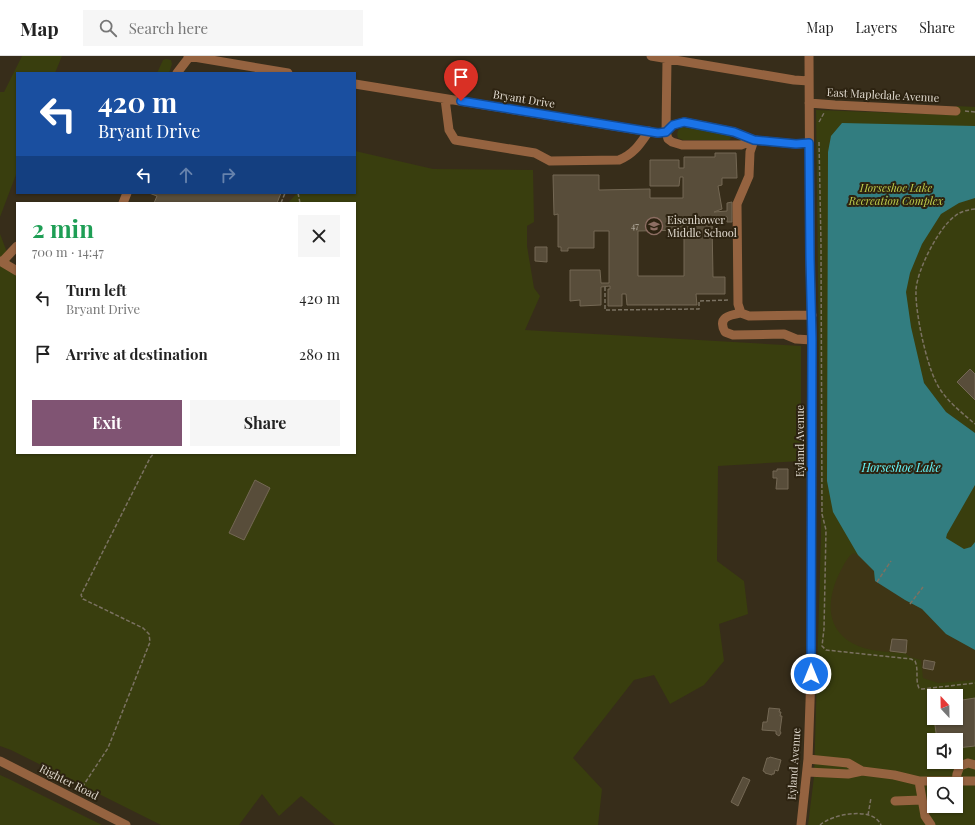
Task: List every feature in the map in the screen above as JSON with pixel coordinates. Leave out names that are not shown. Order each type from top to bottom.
[{"type":"street","points":[[179,72],[189,56],[282,72]]},
{"type":"street","points":[[651,56],[794,80],[809,81]]},
{"type":"street","name":"Eyland Avenue","points":[[801,825],[808,759],[811,674],[812,315],[810,258],[809,56]]},
{"type":"street","points":[[667,59],[666,132],[668,138],[672,142],[682,145],[741,145],[754,140]]},
{"type":"street","name":"Bryant Drive","points":[[356,84],[658,133],[666,132]]},
{"type":"street","points":[[445,99],[449,130],[455,140],[535,153],[550,161],[619,160],[630,155],[649,131]]},
{"type":"street","name":"East Mapledale Avenue","points":[[809,103],[956,111]]},
{"type":"street","points":[[666,132],[673,125],[684,122],[734,132],[754,140],[796,144],[809,143]]},
{"type":"street","points":[[741,313],[738,304],[737,204],[749,176],[750,152],[754,140]]},
{"type":"street","points":[[16,247],[1,261],[16,271]]},
{"type":"street","points":[[812,315],[749,316],[741,313],[728,316],[724,319],[722,324],[725,332],[733,335],[784,334],[796,339],[812,340]]},
{"type":"street","points":[[808,759],[848,763],[862,771]]},
{"type":"street","name":"Righter Road","points":[[0,761],[126,825]]},
{"type":"street","points":[[957,777],[960,766],[965,763],[975,764]]},
{"type":"street","points":[[807,772],[848,774],[862,771],[927,781]]},
{"type":"street","points":[[920,781],[925,816],[931,825]]},
{"type":"street","points":[[963,782],[975,781]]},
{"type":"street","points":[[895,801],[922,800]]},
{"type":"path","points":[[819,129],[818,121],[828,110]]},
{"type":"path","points":[[956,111],[975,112]]},
{"type":"path","points":[[819,137],[822,514],[826,530],[824,552],[824,629],[822,646],[826,650],[910,659],[915,661],[918,669],[917,686],[919,688],[975,683]]},
{"type":"path","points":[[975,209],[965,210],[946,224],[930,248],[918,277],[916,290],[918,310],[929,363],[936,382],[943,393],[975,424]]},
{"type":"path","points":[[605,287],[605,310],[699,309],[699,301],[731,300]]},
{"type":"path","points":[[74,798],[108,748],[150,642],[149,634],[143,628],[83,599],[81,595],[153,454]]},
{"type":"path","points":[[877,582],[891,561]]},
{"type":"path","points":[[910,604],[922,587]]},
{"type":"path","points":[[868,815],[871,798]]},
{"type":"path","points":[[820,825],[832,817],[846,814],[868,815],[877,818],[881,825]]},
{"type":"green space","points":[[22,56],[62,56],[55,72],[16,72],[16,175],[0,217],[0,92],[4,92]]},
{"type":"green space","points":[[163,60],[171,60],[172,64],[169,72],[157,72]]},
{"type":"green space","name":"Horseshoe Lake Recreation Complex","points":[[957,106],[975,107],[975,825],[808,825],[814,777],[821,536],[816,110],[956,115]]},
{"type":"green space","points":[[682,127],[729,135],[731,138],[729,140],[683,140],[678,138],[677,134],[678,130]]},
{"type":"green space","points":[[356,151],[433,169],[533,170],[534,222],[527,226],[527,246],[534,288],[540,296],[525,330],[801,346],[801,461],[718,466],[717,561],[744,581],[748,614],[719,624],[724,661],[704,685],[670,704],[654,675],[634,680],[573,758],[602,789],[598,825],[335,825],[301,796],[279,816],[262,794],[239,825],[161,825],[11,750],[0,746],[0,234],[16,275],[16,454],[356,454],[356,202],[289,202],[296,194],[356,194]]},
{"type":"green space","points":[[0,775],[9,779],[102,825],[0,825]]},
{"type":"sand","points":[[853,553],[858,555],[874,571],[874,578],[905,600],[922,609],[946,634],[975,650],[975,680],[938,683],[923,678],[921,660],[910,657],[905,653],[878,651],[858,646],[843,636],[836,628],[832,619],[831,600],[833,590],[841,570]]},
{"type":"water","name":"Horseshoe Lake","points":[[842,123],[975,126],[975,198],[959,203],[941,214],[922,244],[910,273],[906,292],[911,327],[924,383],[946,412],[975,433],[975,485],[946,538],[964,549],[971,547],[975,542],[975,650],[946,634],[922,609],[875,581],[874,571],[858,555],[833,512],[827,481],[828,152],[831,136]]},
{"type":"building","name":"Eisenhower Middle School","points":[[715,153],[736,153],[737,178],[722,178],[722,185],[718,186],[722,209],[714,212],[727,211],[727,203],[732,202],[732,222],[727,222],[727,217],[719,217],[719,222],[712,222],[713,277],[725,277],[725,294],[696,294],[697,305],[627,305],[626,294],[622,294],[622,306],[608,306],[608,289],[610,289],[610,286],[601,287],[601,305],[580,306],[580,300],[570,301],[570,270],[600,270],[601,283],[609,283],[609,231],[594,231],[594,248],[568,248],[568,251],[561,251],[561,247],[558,247],[558,214],[554,215],[553,175],[599,175],[599,190],[650,189],[650,198],[683,198],[683,177],[680,177],[679,186],[650,186],[650,160],[679,160],[679,168],[684,168],[684,157],[715,157]],"holes":[[[684,230],[684,276],[638,276],[638,231]]]},
{"type":"building","points":[[152,194],[281,194],[277,202],[154,202],[157,196]]},
{"type":"building","points":[[535,247],[547,247],[547,262],[535,261]]},
{"type":"building","points":[[970,369],[975,374],[975,400],[957,382]]},
{"type":"building","points":[[777,469],[788,469],[788,489],[776,489],[777,478],[773,478],[773,471],[777,471]]},
{"type":"building","points":[[255,480],[270,488],[244,540],[229,533]]},
{"type":"building","points":[[892,639],[907,640],[906,653],[890,651]]},
{"type":"building","points":[[924,660],[935,662],[933,670],[923,668]]},
{"type":"building","points":[[975,698],[975,746],[963,747],[963,733],[936,733],[935,725],[963,725],[963,700]]},
{"type":"building","points":[[769,708],[780,709],[780,716],[782,716],[781,733],[779,736],[776,734],[776,731],[762,730],[763,722],[767,722]]},
{"type":"building","points":[[770,757],[781,760],[778,771],[775,770],[774,774],[772,775],[763,771],[767,758]]},
{"type":"building","points":[[743,777],[750,780],[738,806],[731,802]]},
{"type":"place","name":"Eisenhower Middle School","points":[[654,226]]},
{"type":"route","points":[[461,101],[658,133],[666,132],[673,125],[684,122],[734,132],[754,140],[796,144],[809,143],[812,340],[811,674]]}]
